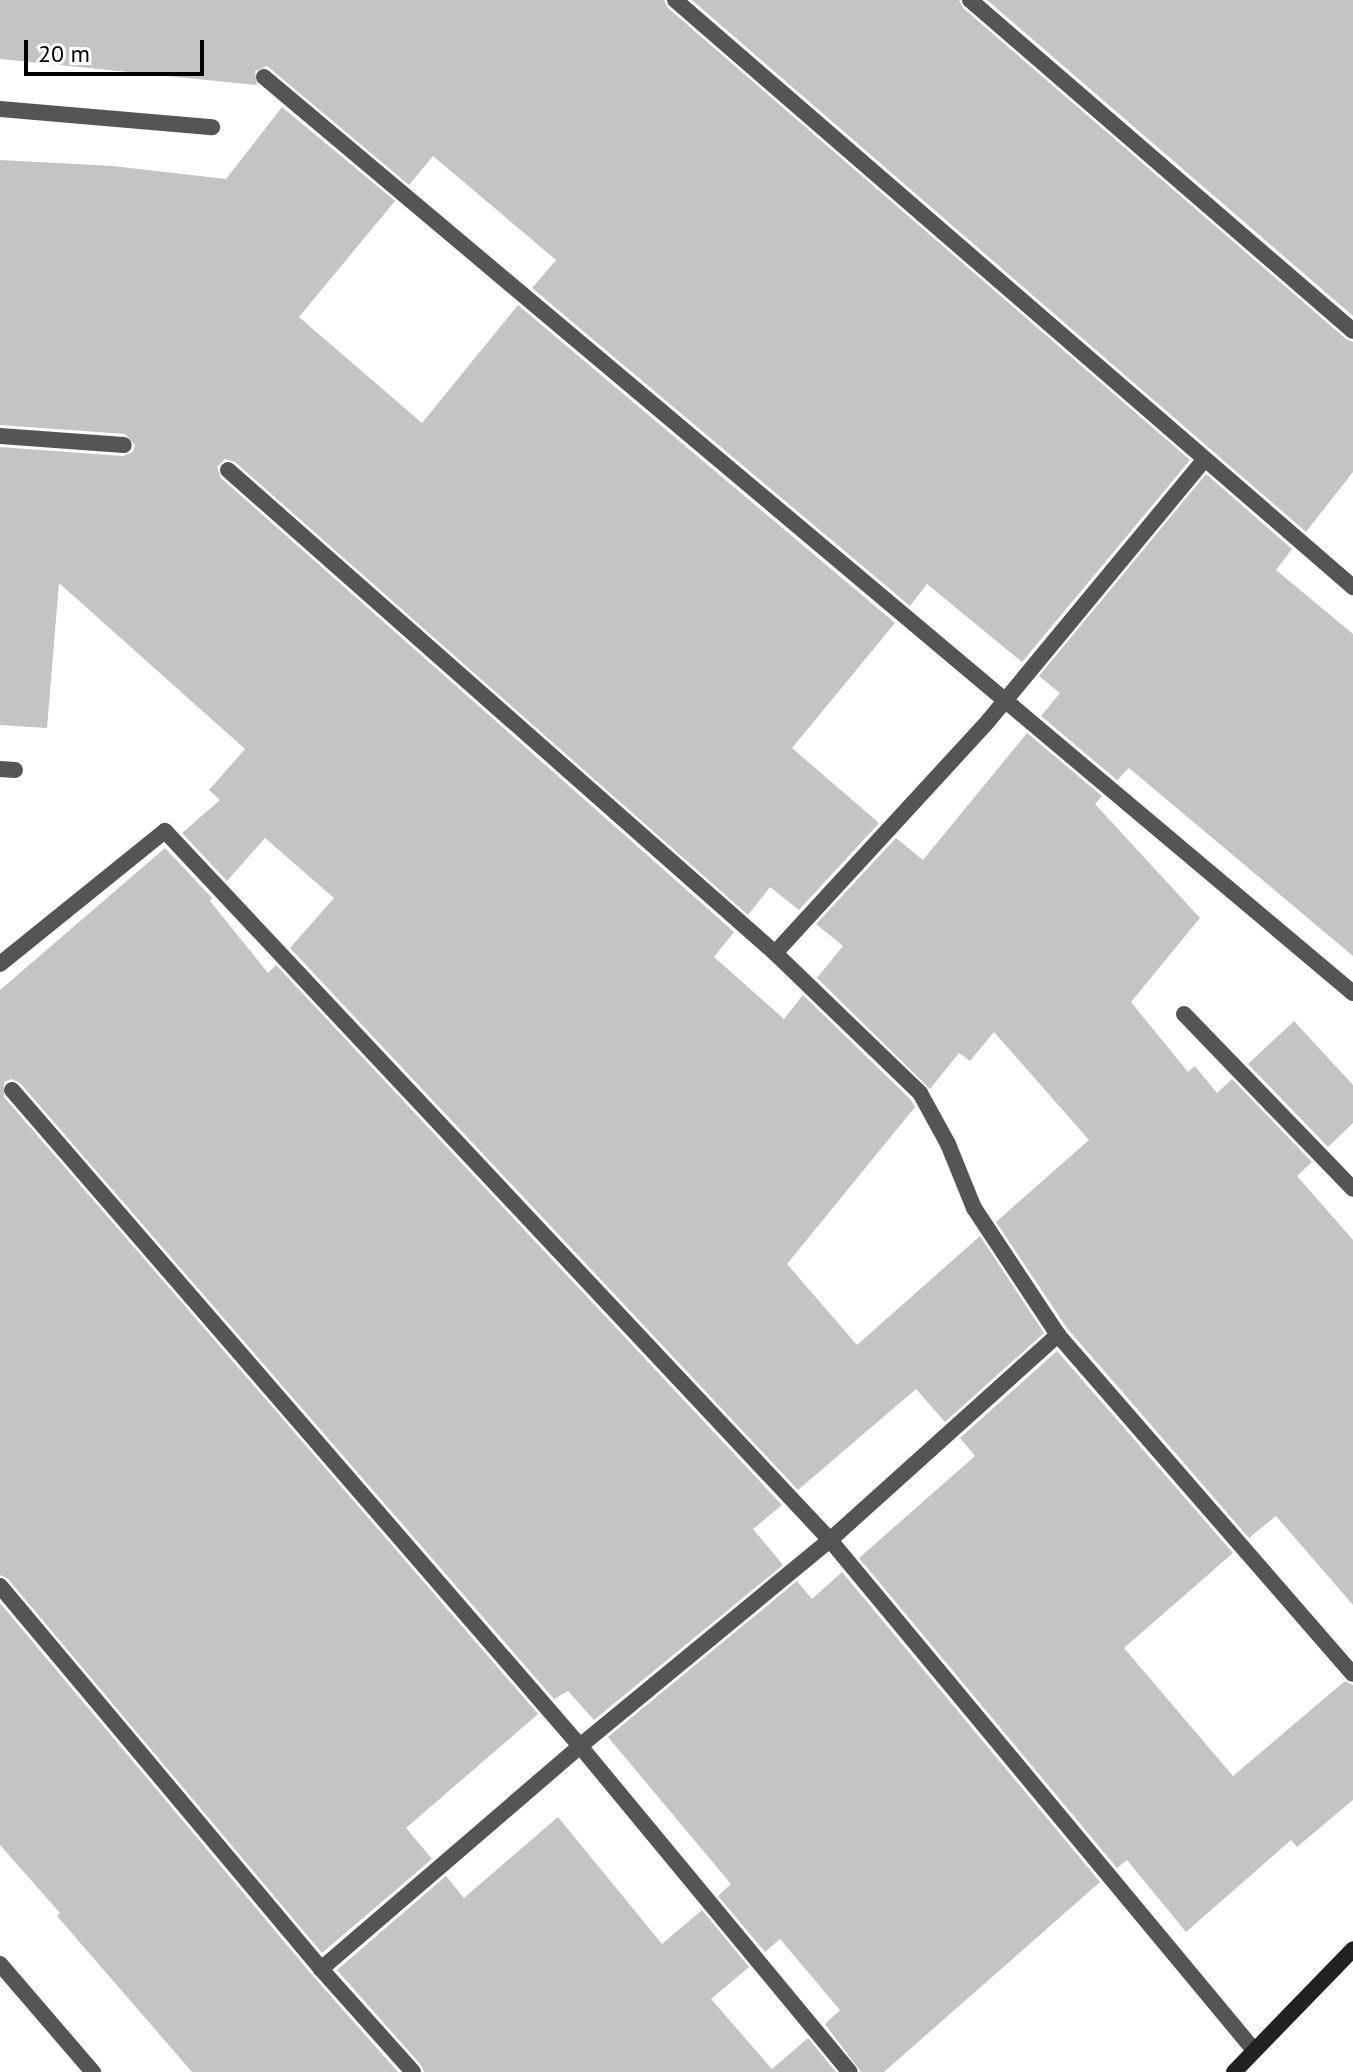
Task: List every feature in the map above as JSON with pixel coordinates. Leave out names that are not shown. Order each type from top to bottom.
[{"type":"street","points":[[675,0],[1203,461],[1353,587]]},
{"type":"street","points":[[970,0],[1353,331]]},
{"type":"street","points":[[264,77],[1353,993]]},
{"type":"street","points":[[0,109],[212,127]]},
{"type":"street","points":[[0,436],[124,445]]},
{"type":"street","points":[[775,953],[1005,700],[1203,461]]},
{"type":"street","points":[[228,470],[775,953],[920,1093],[948,1144],[974,1208],[1058,1335],[1353,1674]]},
{"type":"street","points":[[0,964],[165,831],[830,1540],[1253,2049]]},
{"type":"street","points":[[1184,1014],[1353,1189]]},
{"type":"street","points":[[12,1090],[580,1746],[850,2072]]},
{"type":"street","points":[[321,1969],[580,1746],[830,1540],[1058,1335]]},
{"type":"street","points":[[0,1586],[321,1969],[413,2072]]},
{"type":"street","points":[[1234,2072],[1353,1949]]},
{"type":"street","points":[[0,1964],[93,2072]]},
{"type":"building","points":[[0,0],[664,0],[668,8],[1190,460],[1022,662],[927,584],[910,606],[532,288],[556,260],[433,156],[409,185],[267,66],[255,71],[257,85],[0,59]]},
{"type":"building","points":[[692,0],[959,0],[963,8],[1353,342],[1353,472],[1306,532]]},
{"type":"building","points":[[987,0],[1353,0],[1353,316]]},
{"type":"building","points":[[282,107],[395,201],[299,317],[422,423],[518,305],[895,623],[792,748],[879,823],[799,910],[770,887],[748,915],[235,462],[225,459],[217,467],[221,478],[734,932],[714,957],[784,1019],[803,995],[911,1100],[915,1107],[787,1264],[857,1345],[980,1236],[1044,1333],[945,1422],[916,1389],[798,1490],[290,948],[334,898],[265,838],[227,881],[182,833],[220,800],[209,790],[245,749],[59,583],[47,728],[0,725],[0,447],[123,456],[133,452],[135,445],[125,434],[0,425],[0,160],[113,166],[226,179]]},
{"type":"building","points":[[1206,474],[1292,549],[1276,570],[1353,634],[1353,956],[1129,768],[1117,780],[1041,716],[1060,693],[1039,676]]},
{"type":"building","points":[[1027,733],[1102,796],[1095,804],[1200,918],[1131,1002],[1188,1072],[1195,1066],[1217,1093],[1232,1079],[1312,1162],[1297,1176],[1353,1240],[1353,1605],[1276,1516],[1249,1538],[1067,1328],[996,1222],[1089,1140],[994,1032],[970,1061],[959,1053],[930,1089],[817,978],[843,946],[816,924],[896,838],[923,860]]},
{"type":"building","points":[[165,848],[212,898],[210,901],[268,973],[276,965],[782,1505],[753,1529],[783,1565],[594,1720],[568,1691],[554,1699],[20,1083],[11,1079],[4,1082],[4,1097],[538,1714],[406,1828],[432,1859],[322,1953],[8,1579],[0,1575],[0,990]]},
{"type":"building","points":[[1294,1021],[1353,1085],[1353,1123],[1328,1147],[1248,1064]]},
{"type":"building","points":[[1057,1351],[1233,1553],[1124,1648],[1233,1776],[1345,1681],[1353,1685],[1353,1800],[1297,1847],[1291,1840],[1186,1932],[1127,1860],[1117,1868],[859,1558],[975,1456],[960,1438]]},
{"type":"building","points":[[842,1572],[1100,1882],[884,2072],[861,2072],[825,2024],[840,2010],[780,1939],[765,1952],[718,1896],[731,1884],[608,1737],[797,1581],[812,1599]]},
{"type":"building","points":[[0,1603],[313,1976],[398,2072],[192,2072],[57,1916],[60,1913],[0,1845]]},
{"type":"building","points":[[558,1817],[662,1944],[702,1910],[749,1967],[711,1999],[772,2069],[808,2038],[836,2072],[424,2072],[337,1970],[446,1876],[464,1898]]}]
